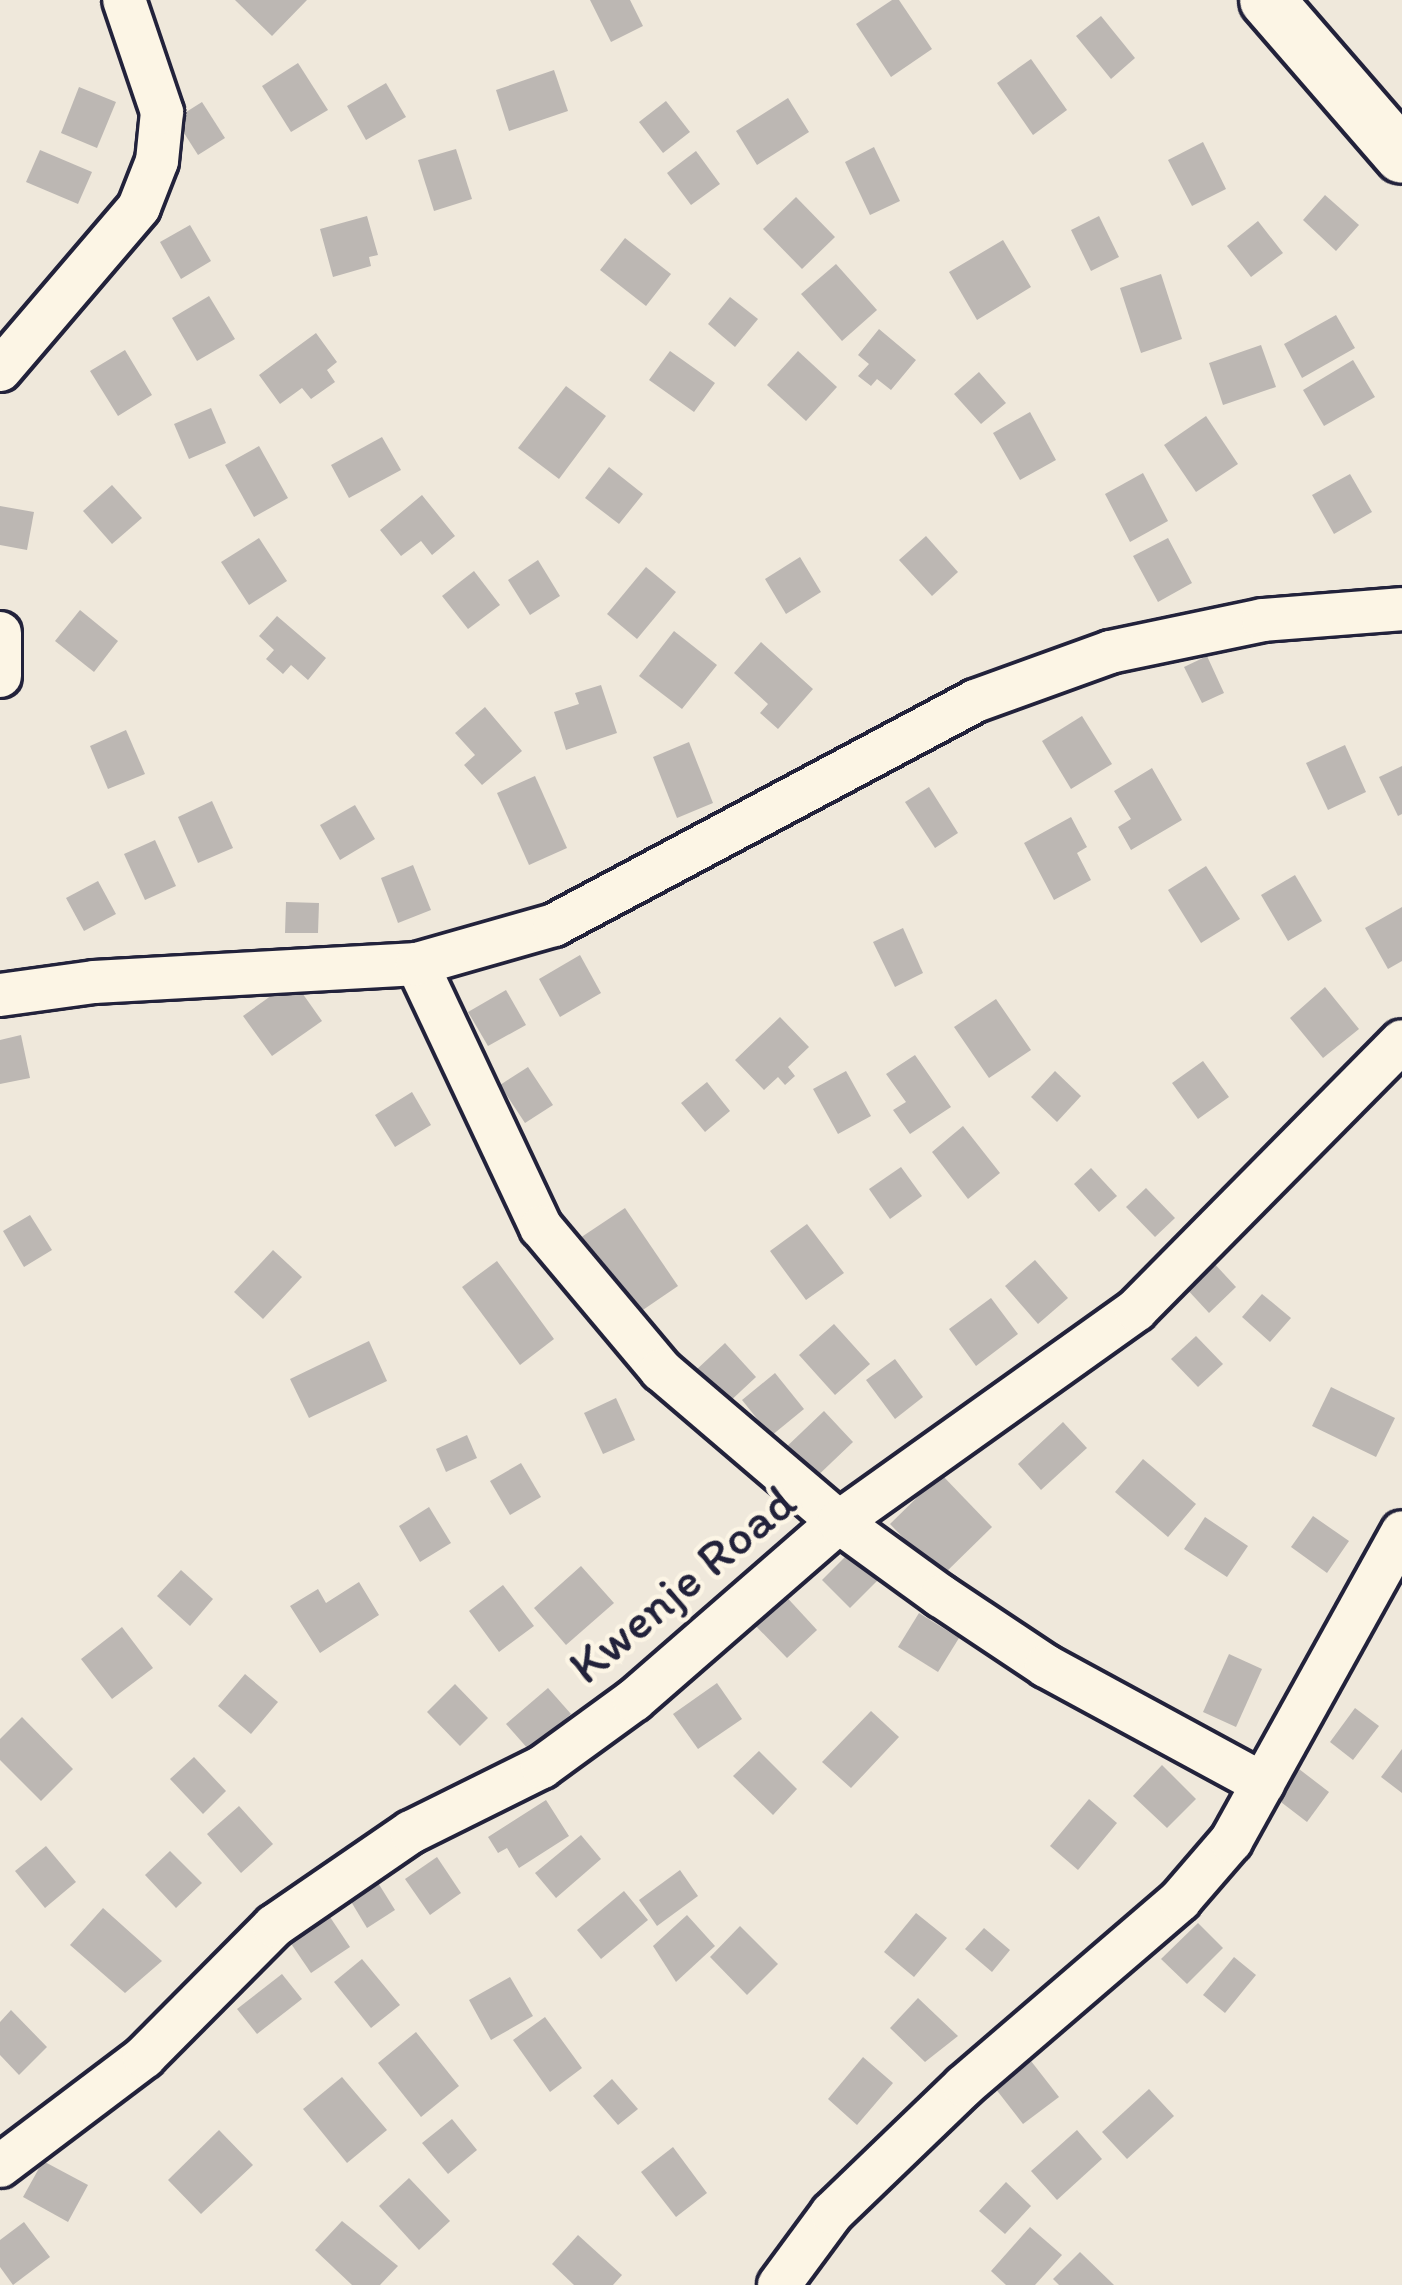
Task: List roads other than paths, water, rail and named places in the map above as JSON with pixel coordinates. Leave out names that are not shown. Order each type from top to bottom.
[{"type":"street","points":[[0,370],[140,207],[157,161],[162,112],[124,0]]},
{"type":"street","points":[[1267,0],[1402,156]]},
{"type":"street","points":[[0,995],[94,982],[417,964],[554,925],[975,701],[1110,652],[1263,620],[1402,609]]},
{"type":"street","points":[[0,633],[0,676]]},
{"type":"street","points":[[417,964],[541,1227],[661,1370],[839,1522],[1046,1666],[1263,1784]]},
{"type":"street","name":"Kwenje Road","points":[[0,2166],[144,2057],[274,1926],[412,1832],[542,1767],[634,1700],[839,1522],[1136,1310],[1402,1041]]},
{"type":"street","points":[[779,2285],[832,2213],[964,2086],[1180,1900],[1231,1841],[1402,1532]]}]
